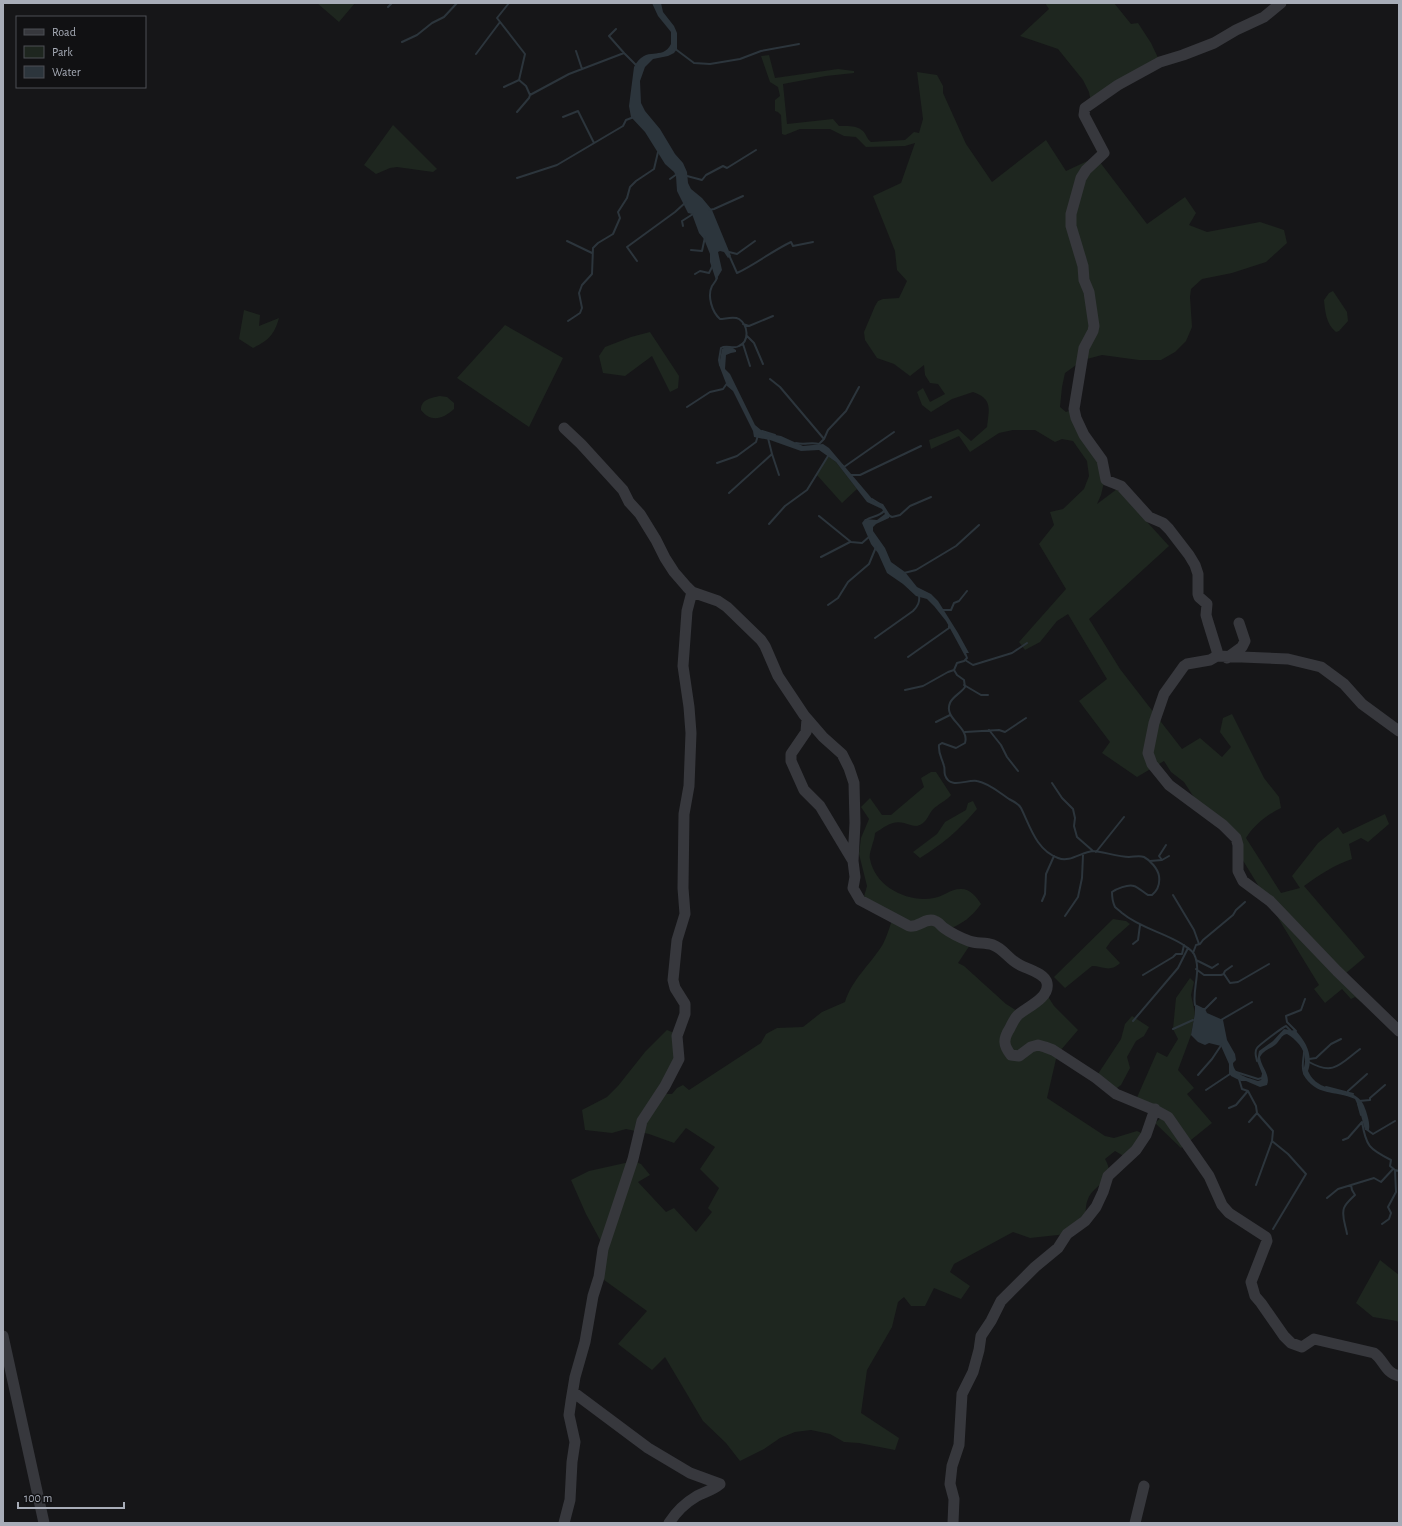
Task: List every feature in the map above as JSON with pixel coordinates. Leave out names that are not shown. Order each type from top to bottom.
[{"type":"street","points":[[1281,3],[1264,17],[1236,30],[1214,43],[1160,62],[1118,85],[1085,108],[1084,115],[1104,154],[1086,170],[1081,178],[1071,214],[1071,226],[1083,266],[1084,280],[1089,292],[1094,326],[1093,332],[1084,348],[1074,409],[1076,418],[1084,435],[1102,460],[1106,480],[1121,486],[1135,499],[1150,517],[1163,522],[1189,554],[1198,574],[1199,597],[1207,604],[1206,615],[1210,631],[1217,651],[1222,657],[1288,659],[1321,667],[1344,684],[1362,704],[1399,732]]},
{"type":"street","points":[[564,428],[581,444],[623,490],[629,502],[640,514],[674,572],[692,592],[718,601],[727,607],[761,640],[766,646],[778,676],[807,719],[823,737],[838,750],[845,761],[854,783],[855,823],[853,860],[855,877],[853,888],[860,900],[909,926],[915,926],[932,920],[936,921],[945,929],[970,941],[993,945],[1002,951],[1013,962],[1035,972],[1045,979],[1047,990],[1043,996],[1016,1016],[1004,1038],[1006,1049],[1011,1055],[1019,1056],[1031,1047],[1038,1045],[1054,1050],[1096,1078],[1116,1094],[1155,1109],[1168,1117],[1209,1176],[1222,1205],[1228,1213],[1266,1237],[1267,1241],[1251,1282],[1252,1288],[1254,1296],[1261,1303],[1284,1336],[1291,1343],[1302,1347],[1314,1339],[1374,1353],[1378,1356],[1389,1372],[1399,1376]]},
{"type":"street","points":[[564,1523],[570,1500],[572,1462],[575,1442],[569,1415],[575,1377],[585,1342],[593,1296],[599,1277],[603,1249],[633,1160],[640,1125],[665,1086],[679,1059],[677,1036],[684,1017],[686,1006],[675,988],[673,980],[677,940],[685,914],[683,888],[684,814],[689,786],[691,733],[690,707],[683,666],[687,611],[692,592]]},
{"type":"street","points":[[1239,623],[1245,641],[1242,647],[1222,657],[1187,664],[1167,689],[1154,723],[1148,753],[1152,764],[1169,785],[1223,826],[1236,838],[1238,842],[1238,871],[1243,881],[1270,902],[1337,971],[1399,1031]]},
{"type":"street","points":[[807,719],[806,732],[791,754],[791,761],[804,790],[820,806],[853,860]]},
{"type":"street","points":[[952,1523],[954,1499],[950,1484],[952,1466],[959,1445],[962,1394],[973,1372],[981,1336],[991,1321],[1001,1301],[1035,1267],[1058,1248],[1067,1234],[1084,1221],[1096,1207],[1108,1176],[1136,1150],[1146,1135],[1155,1109]]},
{"type":"street","points":[[3,1336],[44,1523]]},
{"type":"street","points":[[573,1392],[648,1448],[690,1473],[720,1484],[713,1490],[698,1496],[681,1508],[669,1523]]},
{"type":"street","points":[[1135,1523],[1144,1486]]},
{"type":"green space","points":[[317,3],[355,3],[339,22]]},
{"type":"green space","points":[[1045,3],[1114,3],[1131,24],[1138,23],[1151,43],[1160,62],[1093,102],[1083,80],[1058,49],[1020,36],[1049,9]]},
{"type":"green space","points":[[769,55],[775,78],[838,69],[854,71],[854,73],[826,76],[783,84],[787,124],[833,119],[839,126],[852,126],[860,129],[871,142],[905,140],[914,132],[919,133],[923,119],[917,72],[937,75],[943,86],[943,93],[966,144],[992,182],[1046,140],[1066,171],[1096,157],[1147,224],[1185,197],[1196,213],[1189,225],[1207,232],[1260,222],[1284,230],[1287,243],[1266,262],[1232,273],[1202,279],[1191,289],[1190,297],[1192,327],[1186,341],[1175,352],[1161,360],[1139,360],[1102,355],[1083,360],[1065,373],[1060,407],[1066,412],[1074,409],[1106,474],[1101,495],[1097,504],[1117,489],[1169,546],[1089,619],[1120,669],[1182,749],[1200,738],[1222,757],[1231,747],[1220,732],[1223,718],[1232,714],[1264,778],[1279,797],[1281,808],[1262,820],[1246,838],[1281,893],[1300,888],[1292,876],[1318,843],[1338,827],[1343,834],[1385,814],[1389,824],[1368,842],[1361,838],[1349,844],[1352,859],[1339,864],[1304,886],[1365,957],[1346,973],[1361,1002],[1355,997],[1351,999],[1342,989],[1325,1003],[1314,989],[1319,985],[1239,854],[1241,847],[1199,805],[1184,782],[1171,772],[1164,761],[1137,777],[1102,753],[1110,742],[1079,701],[1107,679],[1068,614],[1057,621],[1040,642],[1025,650],[1019,642],[1066,589],[1039,544],[1054,525],[1050,512],[1063,509],[1084,489],[1089,476],[1087,461],[1073,441],[1062,439],[1055,442],[1035,430],[1013,430],[999,433],[970,452],[959,436],[931,449],[929,440],[958,429],[971,441],[987,427],[989,410],[987,401],[973,392],[952,399],[931,412],[922,405],[917,392],[923,388],[930,402],[945,394],[938,384],[930,383],[925,375],[924,365],[910,376],[894,364],[877,358],[865,340],[864,332],[878,301],[883,299],[899,298],[907,281],[897,270],[895,251],[873,196],[901,183],[915,143],[905,146],[866,147],[856,137],[844,136],[830,129],[800,129],[785,135],[782,134],[781,115],[775,111],[775,100],[780,96],[778,87],[770,82],[761,56]]},
{"type":"green space","points":[[393,125],[437,169],[433,172],[397,167],[390,168],[376,174],[364,165]]},
{"type":"green space","points":[[1333,291],[1347,312],[1348,321],[1339,331],[1336,332],[1328,321],[1324,300],[1329,293]]},
{"type":"green space","points":[[244,310],[260,315],[259,326],[279,318],[273,333],[253,348],[239,339]]},
{"type":"green space","points":[[505,325],[563,358],[529,427],[457,378]]},
{"type":"green space","points":[[650,332],[679,376],[678,388],[670,392],[652,356],[625,376],[603,373],[599,356],[605,347],[631,337]]},
{"type":"green space","points":[[433,397],[447,397],[454,403],[454,409],[441,417],[429,417],[421,410],[421,406],[425,401]]},
{"type":"green space","points":[[828,456],[836,462],[857,489],[842,503],[816,474]]},
{"type":"green space","points":[[931,772],[936,772],[951,795],[934,808],[926,820],[917,826],[896,822],[875,833],[870,857],[873,869],[878,878],[894,891],[914,898],[934,898],[953,890],[960,889],[969,891],[975,895],[981,904],[978,909],[966,920],[947,930],[972,942],[958,963],[964,966],[1006,1004],[1019,1012],[1047,995],[1054,1006],[1078,1030],[1060,1051],[1056,1059],[1047,1098],[1105,1136],[1114,1138],[1137,1131],[1146,1135],[1127,1158],[1115,1151],[1105,1159],[1109,1172],[1104,1181],[1095,1189],[1087,1201],[1085,1221],[1067,1234],[1030,1238],[1013,1232],[954,1264],[950,1272],[970,1286],[961,1299],[934,1288],[925,1306],[911,1306],[904,1297],[898,1302],[892,1327],[867,1370],[861,1413],[899,1438],[895,1450],[859,1443],[844,1442],[830,1434],[811,1430],[795,1432],[780,1438],[764,1449],[740,1461],[726,1443],[703,1421],[665,1357],[652,1370],[618,1344],[647,1311],[600,1277],[605,1249],[586,1214],[571,1180],[589,1171],[634,1161],[641,1164],[650,1175],[638,1182],[666,1212],[674,1208],[696,1232],[712,1212],[708,1208],[719,1188],[700,1169],[715,1147],[686,1128],[674,1143],[649,1134],[626,1129],[612,1133],[585,1130],[582,1110],[607,1097],[618,1086],[645,1052],[667,1030],[679,1035],[680,1048],[664,1094],[672,1094],[677,1088],[683,1085],[689,1090],[761,1043],[766,1034],[777,1028],[803,1027],[822,1012],[845,1002],[852,986],[883,944],[893,917],[863,900],[867,886],[859,854],[861,838],[869,819],[861,807],[870,798],[882,815],[891,815],[924,787],[921,778]]},
{"type":"green space","points":[[973,801],[977,809],[950,836],[920,858],[913,852],[937,834],[945,822],[966,810],[968,803]]},
{"type":"green space","points":[[1113,919],[1126,921],[1130,924],[1111,941],[1106,948],[1120,963],[1113,968],[1092,966],[1065,988],[1054,977]]},
{"type":"green space","points":[[1190,978],[1194,982],[1191,995],[1195,1013],[1191,1035],[1178,1070],[1194,1088],[1187,1094],[1212,1123],[1181,1148],[1155,1123],[1165,1114],[1135,1102],[1157,1052],[1167,1057],[1178,1039],[1173,1029],[1176,998]]},
{"type":"green space","points":[[1132,1016],[1149,1027],[1144,1036],[1136,1041],[1127,1057],[1130,1068],[1121,1085],[1113,1091],[1096,1077],[1121,1039],[1125,1024]]},
{"type":"green space","points":[[1380,1260],[1399,1275],[1399,1323],[1397,1321],[1373,1317],[1356,1303]]},
{"type":"water","points":[[652,3],[661,3],[663,12],[674,26],[677,33],[677,49],[674,53],[668,56],[653,59],[645,67],[640,81],[641,103],[645,111],[660,129],[675,154],[683,163],[691,189],[702,198],[712,210],[731,256],[728,258],[724,252],[718,252],[722,270],[716,280],[710,262],[710,254],[704,239],[699,233],[692,214],[688,213],[677,191],[676,176],[674,172],[665,164],[645,132],[631,117],[629,106],[634,67],[644,56],[663,52],[671,44],[671,32],[658,16]]},
{"type":"water","points":[[725,347],[731,347],[736,350],[736,352],[726,355],[725,369],[730,374],[755,425],[761,430],[770,434],[781,436],[803,446],[823,444],[829,448],[874,501],[883,504],[890,515],[889,518],[876,524],[873,527],[873,531],[885,548],[891,562],[905,572],[917,587],[931,594],[938,601],[969,653],[965,653],[965,656],[946,621],[927,599],[916,596],[903,584],[887,573],[878,553],[871,544],[862,523],[865,519],[877,520],[885,514],[882,509],[867,502],[836,462],[819,450],[801,451],[770,440],[754,437],[753,431],[733,391],[727,386],[719,365],[722,349]]},
{"type":"water","points":[[1195,1004],[1205,1009],[1207,1013],[1223,1020],[1227,1040],[1235,1054],[1236,1060],[1233,1063],[1234,1067],[1242,1075],[1258,1081],[1261,1080],[1263,1076],[1257,1061],[1259,1051],[1273,1041],[1284,1029],[1296,1031],[1308,1050],[1310,1060],[1308,1071],[1314,1080],[1321,1085],[1348,1092],[1362,1102],[1369,1123],[1369,1130],[1365,1130],[1355,1099],[1320,1090],[1308,1081],[1303,1074],[1305,1061],[1304,1053],[1297,1042],[1287,1034],[1283,1036],[1275,1045],[1265,1051],[1260,1057],[1268,1078],[1267,1085],[1260,1087],[1231,1076],[1229,1073],[1229,1064],[1221,1046],[1209,1043],[1205,1045],[1198,1042],[1191,1035]]},
{"type":"waterway","points":[[388,7],[392,3]]},
{"type":"waterway","points":[[402,42],[417,35],[432,23],[444,17],[457,3]]},
{"type":"waterway","points":[[509,3],[497,18],[525,54],[519,80],[526,86],[530,95]]},
{"type":"waterway","points":[[476,54],[500,22]]},
{"type":"waterway","points":[[616,29],[609,36],[624,53]]},
{"type":"waterway","points":[[674,48],[694,63],[710,64],[740,59],[761,51],[799,44]]},
{"type":"waterway","points":[[576,51],[582,69]]},
{"type":"waterway","points":[[517,112],[530,95],[569,74],[624,53],[637,66]]},
{"type":"waterway","points":[[504,87],[519,80]]},
{"type":"waterway","points":[[563,117],[578,111],[594,143]]},
{"type":"waterway","points":[[517,178],[557,165],[623,126],[626,120],[634,117]]},
{"type":"waterway","points":[[687,176],[702,180],[706,175],[723,166],[727,168],[756,150]]},
{"type":"waterway","points":[[568,321],[580,313],[582,308],[579,293],[582,285],[592,274],[593,248],[598,243],[613,234],[620,218],[618,212],[627,198],[630,187],[654,169],[658,152]]},
{"type":"waterway","points":[[670,179],[677,174]]},
{"type":"waterway","points":[[709,210],[743,196]]},
{"type":"waterway","points":[[637,261],[627,247],[675,212],[686,202]]},
{"type":"waterway","points":[[683,226],[682,221],[693,214]]},
{"type":"waterway","points":[[691,250],[702,251],[705,237]]},
{"type":"waterway","points":[[567,241],[592,253]]},
{"type":"waterway","points":[[729,252],[737,254],[755,241]]},
{"type":"waterway","points":[[729,255],[737,273],[791,242],[793,246],[813,242]]},
{"type":"waterway","points":[[695,274],[700,271],[709,273],[713,265]]},
{"type":"waterway","points":[[717,278],[712,286],[710,294],[711,304],[717,316],[720,319],[737,318],[742,322],[746,329],[746,337],[743,344],[737,347],[721,348],[719,360],[720,365]]},
{"type":"waterway","points":[[743,324],[749,326],[773,316]]},
{"type":"waterway","points":[[747,336],[754,343],[763,364]]},
{"type":"waterway","points":[[743,344],[750,366]]},
{"type":"waterway","points":[[770,379],[780,387],[824,439]]},
{"type":"waterway","points":[[687,407],[710,392],[723,389],[728,382]]},
{"type":"waterway","points":[[819,444],[824,439],[828,430],[846,411],[859,387]]},
{"type":"waterway","points":[[762,431],[775,435]]},
{"type":"waterway","points":[[842,465],[844,467],[894,432]]},
{"type":"waterway","points":[[717,463],[737,456],[756,442],[758,435]]},
{"type":"waterway","points":[[729,493],[772,454],[768,438]]},
{"type":"waterway","points":[[796,443],[819,444]]},
{"type":"waterway","points":[[849,475],[860,475],[921,446]]},
{"type":"waterway","points":[[772,454],[779,475]]},
{"type":"waterway","points":[[769,524],[785,506],[807,490],[828,454]]},
{"type":"waterway","points":[[888,515],[892,517],[900,515],[910,506],[931,497]]},
{"type":"waterway","points":[[872,499],[880,504]]},
{"type":"waterway","points":[[866,520],[884,511]]},
{"type":"waterway","points":[[819,516],[851,542],[862,543],[870,536]]},
{"type":"waterway","points":[[904,573],[916,570],[956,546],[979,525]]},
{"type":"waterway","points":[[821,557],[850,542]]},
{"type":"waterway","points":[[828,605],[838,598],[848,582],[869,564],[876,547]]},
{"type":"waterway","points":[[942,610],[951,610],[954,603],[959,601],[967,591]]},
{"type":"waterway","points":[[875,638],[913,611],[918,604],[919,595]]},
{"type":"waterway","points":[[908,657],[949,628],[949,626]]},
{"type":"waterway","points":[[965,660],[973,665],[1012,653],[1027,643]]},
{"type":"waterway","points":[[964,650],[967,658],[964,661],[957,663],[954,670],[957,675],[964,680],[965,687],[951,701],[949,709],[950,714],[964,732],[966,737],[965,743],[956,748],[942,743],[939,745],[947,779],[955,783],[973,781],[981,782],[990,786],[1019,805],[1039,843],[1050,854],[1058,858],[1067,859],[1093,851],[1125,857],[1142,856],[1149,860],[1159,876],[1156,891],[1152,895],[1148,895],[1136,887],[1125,886],[1112,892],[1112,898],[1115,907],[1129,918],[1175,940],[1193,952],[1197,966],[1194,999],[1195,1005]]},
{"type":"waterway","points":[[905,690],[923,686],[954,670]]},
{"type":"waterway","points":[[964,685],[981,695],[988,695]]},
{"type":"waterway","points":[[936,722],[950,715]]},
{"type":"waterway","points":[[965,732],[999,730],[1005,732],[1026,718]]},
{"type":"waterway","points":[[989,730],[1018,771]]},
{"type":"waterway","points":[[1052,783],[1062,798],[1073,809],[1075,818],[1074,826],[1077,837],[1093,851]]},
{"type":"waterway","points":[[1096,852],[1124,817]]},
{"type":"waterway","points":[[1162,860],[1159,856],[1166,845]]},
{"type":"waterway","points":[[1065,916],[1078,897],[1082,878],[1083,855]]},
{"type":"waterway","points":[[1042,901],[1045,894],[1046,874],[1054,856]]},
{"type":"waterway","points":[[1150,861],[1162,860],[1169,856]]},
{"type":"waterway","points":[[1173,895],[1194,930],[1199,944]]},
{"type":"waterway","points":[[1193,953],[1196,945],[1200,944],[1233,915],[1245,902]]},
{"type":"waterway","points":[[1133,944],[1138,940],[1140,925]]},
{"type":"waterway","points":[[1143,975],[1176,954],[1182,954],[1184,945]]},
{"type":"waterway","points":[[1133,1021],[1178,968],[1188,948]]},
{"type":"waterway","points":[[1196,960],[1212,968],[1218,964]]},
{"type":"waterway","points":[[1196,969],[1204,975],[1224,974],[1230,983],[1238,982],[1269,964]]},
{"type":"waterway","points":[[1224,973],[1232,966]]},
{"type":"waterway","points":[[1202,1009],[1205,1009],[1216,998]]},
{"type":"waterway","points":[[1294,1031],[1296,1031],[1287,1022],[1286,1016],[1301,1010],[1305,999]]},
{"type":"waterway","points":[[1221,1020],[1252,1002]]},
{"type":"waterway","points":[[1173,1029],[1193,1020]]},
{"type":"waterway","points":[[1257,1061],[1256,1051],[1259,1046],[1286,1026],[1290,1030]]},
{"type":"waterway","points":[[1309,1059],[1316,1058],[1331,1044],[1341,1039]]},
{"type":"waterway","points":[[1198,1075],[1212,1059],[1222,1044]]},
{"type":"waterway","points":[[1309,1062],[1325,1068],[1331,1068],[1342,1063],[1360,1049]]},
{"type":"waterway","points":[[1304,1052],[1304,1073]]},
{"type":"waterway","points":[[1206,1090],[1230,1074],[1230,1072]]},
{"type":"waterway","points":[[1236,1072],[1258,1079],[1262,1078],[1263,1074]]},
{"type":"waterway","points":[[1348,1091],[1367,1074]]},
{"type":"waterway","points":[[1239,1079],[1242,1089],[1248,1091],[1256,1106],[1257,1113],[1273,1131],[1272,1141],[1288,1154],[1306,1174],[1273,1229]]},
{"type":"waterway","points":[[1359,1101],[1370,1100],[1370,1098],[1385,1085]]},
{"type":"waterway","points":[[1326,1087],[1353,1094]]},
{"type":"waterway","points":[[1229,1108],[1236,1105],[1247,1092]]},
{"type":"waterway","points":[[1358,1104],[1361,1115]]},
{"type":"waterway","points":[[1249,1122],[1257,1113]]},
{"type":"waterway","points":[[1366,1129],[1373,1134],[1395,1121]]},
{"type":"waterway","points":[[1362,1122],[1365,1137],[1370,1146],[1378,1153],[1391,1160],[1390,1166],[1399,1171]]},
{"type":"waterway","points":[[1343,1140],[1348,1138],[1362,1122]]},
{"type":"waterway","points":[[1256,1185],[1272,1141]]},
{"type":"waterway","points":[[1327,1198],[1338,1189],[1374,1178],[1381,1182],[1393,1169]]},
{"type":"waterway","points":[[1382,1224],[1389,1219],[1391,1213],[1388,1207],[1396,1192],[1395,1170]]},
{"type":"waterway","points":[[1347,1234],[1343,1211],[1346,1204],[1355,1195],[1351,1185]]}]
